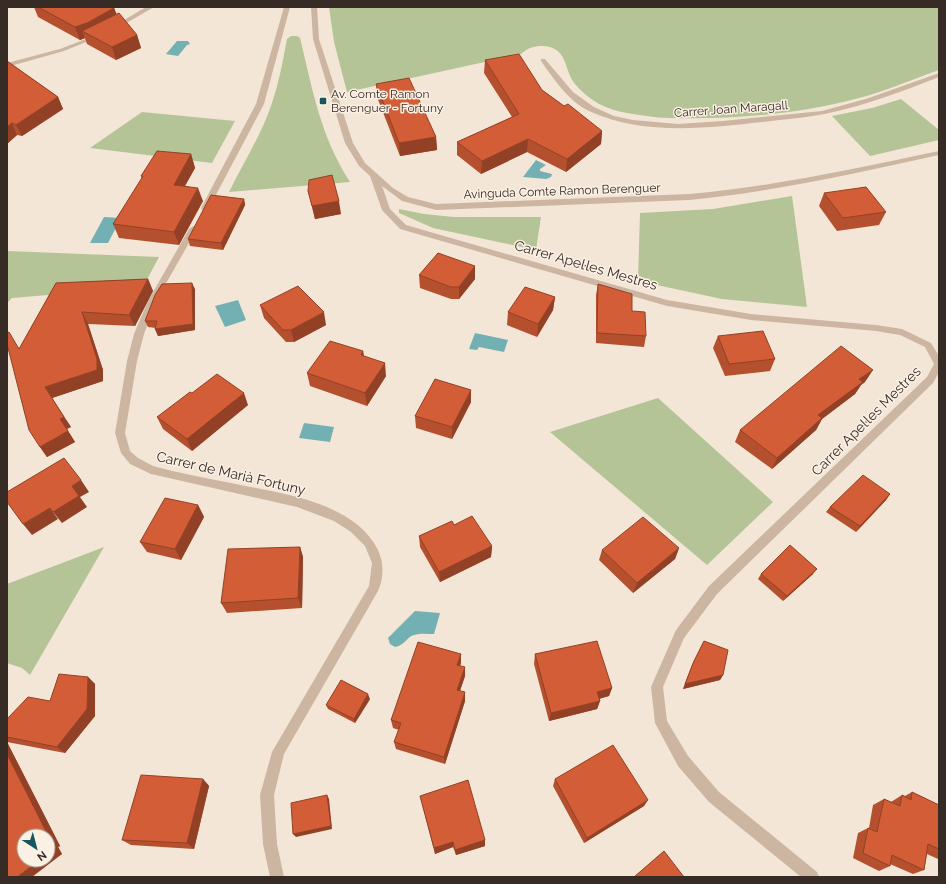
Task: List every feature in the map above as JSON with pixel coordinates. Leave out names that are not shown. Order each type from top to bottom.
[{"type":"street","points":[[7,65],[62,50],[94,38],[151,7]]},
{"type":"street","name":"Carrer de Marià Fortuny","points":[[277,877],[270,844],[267,795],[278,752],[374,586],[378,561],[373,549],[364,536],[349,524],[331,514],[305,504],[151,470],[134,461],[126,453],[120,433],[132,361],[139,334],[152,301],[199,218],[260,104],[287,7]]},
{"type":"street","name":"Avinguda Comte Ramon Berenguer","points":[[314,7],[316,39],[349,143],[362,164],[390,190],[406,199],[436,207],[546,204],[723,194],[862,169],[939,153]]},
{"type":"street","name":"Carrer Joan Maragall","points":[[543,60],[571,96],[590,109],[610,116],[645,124],[670,125],[753,120],[829,111],[899,91],[939,75]]},
{"type":"street","name":"Carrer Apel·les Mestres","points":[[374,176],[386,210],[403,227],[667,303],[751,317],[876,328],[902,332],[928,345],[939,364],[930,380],[713,590],[680,634],[656,688],[661,723],[684,761],[714,797],[812,877]]},
{"type":"green space","points":[[329,7],[939,7],[939,70],[879,92],[836,104],[765,115],[716,118],[658,118],[620,112],[605,107],[580,90],[571,78],[564,60],[557,51],[543,46],[536,46],[521,54],[347,92],[334,42]]},
{"type":"green space","points":[[291,36],[297,36],[300,38],[324,130],[331,147],[350,182],[229,192],[268,115],[279,79],[287,39]]},
{"type":"green space","points":[[901,99],[939,130],[939,140],[870,156],[832,116],[872,108]]},
{"type":"green space","points":[[142,112],[235,121],[212,163],[90,148]]},
{"type":"green space","points":[[792,196],[807,307],[722,299],[638,281],[640,213],[713,209]]},
{"type":"green space","points":[[399,209],[424,214],[454,217],[541,217],[536,250],[433,228],[399,213]]},
{"type":"green space","points":[[7,251],[159,257],[143,287],[12,298],[7,303]]},
{"type":"green space","points":[[658,398],[773,502],[707,565],[550,432]]},
{"type":"green space","points":[[104,547],[30,675],[22,668],[7,663],[7,584]]},
{"type":"water","points":[[177,41],[188,41],[190,44],[187,45],[178,56],[166,54]]},
{"type":"water","points":[[536,160],[546,165],[540,169],[540,171],[552,174],[551,177],[546,179],[523,177]]},
{"type":"water","points":[[104,217],[121,218],[108,243],[90,243]]},
{"type":"water","points":[[238,300],[246,320],[225,327],[215,306]]},
{"type":"water","points":[[475,333],[508,340],[504,352],[479,347],[477,350],[469,349]]},
{"type":"water","points":[[304,423],[334,427],[330,442],[299,438]]},
{"type":"water","points":[[415,611],[440,613],[434,634],[411,636],[401,645],[395,647],[390,644],[388,638]]},
{"type":"building","points":[[38,7],[114,8],[87,23],[75,27]]},
{"type":"building","points":[[119,13],[137,35],[112,47],[82,31]]},
{"type":"building","points":[[519,54],[542,90],[564,106],[568,104],[602,131],[567,159],[528,139],[482,161],[457,142],[519,114],[485,60]]},
{"type":"building","points":[[7,61],[58,97],[16,125],[12,123],[7,127]]},
{"type":"building","points":[[409,78],[436,137],[399,143],[376,84]]},
{"type":"building","points":[[157,151],[191,154],[174,185],[198,188],[174,232],[113,224],[143,176],[141,176]]},
{"type":"building","points":[[332,175],[339,201],[312,206],[308,191],[309,180]]},
{"type":"building","points":[[866,187],[886,212],[843,218],[824,193]]},
{"type":"building","points":[[211,195],[244,199],[221,243],[188,239]]},
{"type":"building","points":[[438,253],[475,266],[459,287],[451,287],[419,275]]},
{"type":"building","points":[[148,279],[129,315],[82,312],[97,359],[97,370],[45,387],[64,417],[60,419],[68,431],[40,447],[29,430],[7,344],[7,333],[9,332],[19,349],[56,283]]},
{"type":"building","points":[[192,283],[193,324],[155,329],[157,321],[145,321],[155,295],[162,284]]},
{"type":"building","points":[[598,284],[632,294],[632,311],[645,312],[646,336],[597,333]]},
{"type":"building","points":[[298,286],[324,312],[291,330],[283,330],[260,305]]},
{"type":"building","points":[[525,287],[555,297],[538,324],[508,312]]},
{"type":"building","points":[[763,331],[775,359],[729,364],[718,336]]},
{"type":"building","points":[[330,341],[363,351],[361,355],[385,363],[365,393],[307,373]]},
{"type":"building","points":[[841,346],[873,370],[859,379],[863,382],[818,415],[822,418],[777,458],[740,430]]},
{"type":"building","points":[[217,374],[244,393],[187,439],[157,417],[190,392],[192,393]]},
{"type":"building","points":[[435,379],[471,390],[452,427],[415,416]]},
{"type":"building","points":[[64,458],[81,480],[72,486],[79,496],[53,512],[50,508],[23,524],[7,502],[7,492]]},
{"type":"building","points":[[863,475],[890,494],[860,526],[830,507]]},
{"type":"building","points":[[165,498],[198,505],[175,549],[140,542]]},
{"type":"building","points":[[472,516],[492,546],[439,572],[419,536],[452,521],[454,525]]},
{"type":"building","points":[[643,517],[679,548],[637,583],[602,550]]},
{"type":"building","points":[[790,545],[817,569],[787,596],[761,574]]},
{"type":"building","points":[[300,547],[298,598],[221,603],[228,549]]},
{"type":"building","points":[[597,641],[612,688],[597,692],[600,701],[551,713],[535,654]]},
{"type":"building","points":[[704,641],[728,650],[723,675],[685,684],[694,661]]},
{"type":"building","points":[[418,642],[461,654],[457,665],[465,667],[457,690],[465,692],[444,757],[394,742],[401,723],[391,720]]},
{"type":"building","points":[[59,674],[88,677],[87,709],[57,747],[7,737],[7,719],[28,697],[50,701]]},
{"type":"building","points":[[341,680],[368,694],[354,719],[326,705]]},
{"type":"building","points":[[613,745],[648,800],[587,838],[555,779]]},
{"type":"building","points":[[7,754],[44,828],[16,828],[16,868],[29,868],[17,877],[7,877]]},
{"type":"building","points":[[141,775],[203,779],[187,843],[122,840]]},
{"type":"building","points":[[468,780],[485,840],[455,850],[453,842],[434,848],[420,796]]},
{"type":"building","points":[[912,792],[939,805],[939,849],[928,844],[924,870],[892,855],[890,866],[863,853],[868,828],[877,832],[884,799],[900,806],[902,795],[911,800]]},
{"type":"building","points":[[327,795],[331,826],[293,834],[291,803]]},
{"type":"building","points":[[664,851],[684,877],[634,877]]},
{"type":"place","name":"Av. Comte Ramon Berenguer - Fortuny","points":[[323,101]]}]
